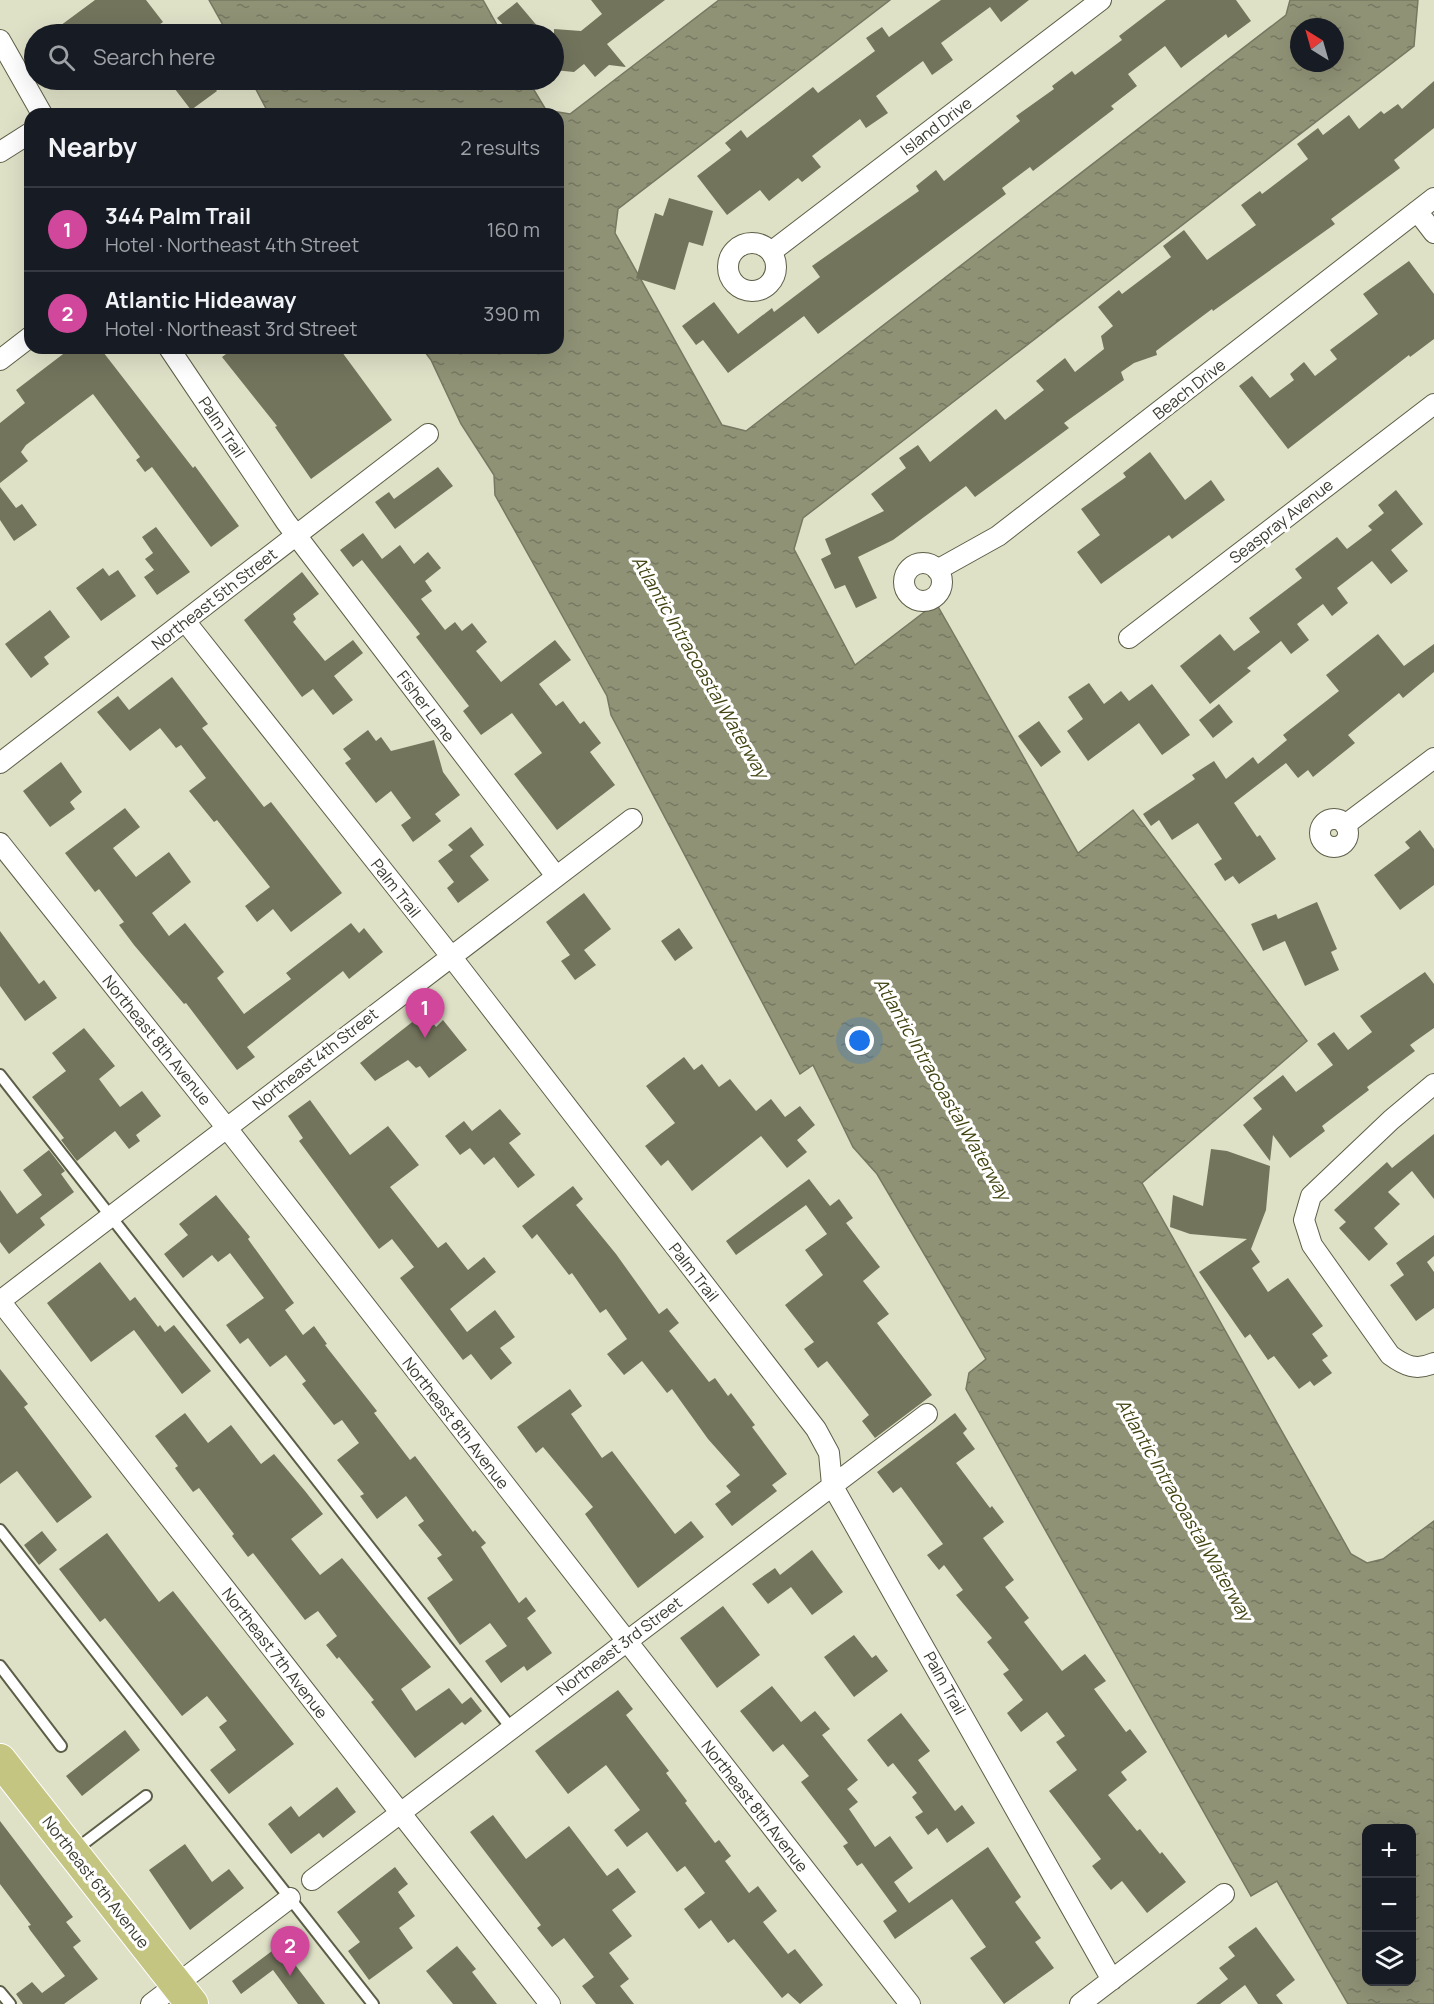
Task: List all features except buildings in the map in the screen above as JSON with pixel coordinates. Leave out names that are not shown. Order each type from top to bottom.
[{"type":"main road","name":"Northeast 6th Avenue","points":[[0,1760],[184,1994]]},
{"type":"street","name":"Island Drive","points":[[771,252],[1101,0]]},
{"type":"street","points":[[0,40],[24,82]]},
{"type":"street","points":[[28,90],[39,108]]},
{"type":"street","points":[[1,148],[24,136]]},
{"type":"street","name":"Beach Drive","points":[[937,570],[998,536],[1434,198]]},
{"type":"street","points":[[1417,211],[1434,233]]},
{"type":"street","points":[[0,360],[24,342]]},
{"type":"street","name":"Palm Trail","points":[[173,354],[296,536]]},
{"type":"street","name":"Seaspray Avenue","points":[[1129,638],[1434,404]]},
{"type":"street","name":"Northeast 5th Street","points":[[0,763],[428,434]]},
{"type":"street","name":"Fisher Lane","points":[[296,536],[556,876]]},
{"type":"street","name":"Palm Trail","points":[[184,621],[450,956],[816,1429],[829,1453],[832,1485],[1112,1980]]},
{"type":"street","points":[[1345,825],[1434,758]]},
{"type":"street","name":"Northeast 4th Street","points":[[0,1301],[632,819]]},
{"type":"street","name":"Northeast 8th Avenue","points":[[0,843],[226,1127],[910,2004]]},
{"type":"street","points":[[1434,1084],[1391,1120],[1311,1196],[1304,1220],[1312,1245],[1390,1355],[1407,1366],[1418,1368],[1434,1363]]},
{"type":"street","name":"Northeast 7th Avenue","points":[[0,1301],[550,2004]]},
{"type":"street","name":"Northeast 3rd Street","points":[[312,1880],[927,1414]]},
{"type":"street","points":[[1080,2004],[1224,1894]]},
{"type":"street","points":[[151,2004],[184,1994],[290,1898]]},
{"type":"lane","points":[[0,1075],[511,1728]]},
{"type":"lane","points":[[0,1530],[373,2004]]},
{"type":"lane","points":[[0,1666],[61,1746]]},
{"type":"lane","points":[[72,1852],[146,1796]]},
{"type":"lane","points":[[0,1992],[10,2004]]},
{"type":"water","points":[[209,0],[483,0],[496,24],[222,24]]},
{"type":"water","name":"Atlantic Intracoastal Waterway","points":[[719,0],[890,0],[618,209],[615,233],[722,425],[746,431],[1286,15],[1290,0],[1418,0],[1414,46],[803,518],[794,549],[855,665],[936,603],[1078,853],[1133,810],[1307,1041],[1142,1183],[1351,1554],[1367,1563],[1383,1559],[1434,1521],[1434,2004],[1348,2004],[1277,1881],[1251,1896],[966,1389],[969,1373],[986,1359],[877,1174],[853,1147],[813,1065],[800,1074],[611,715],[607,696],[495,495],[494,475],[461,424],[426,354],[564,354],[564,113],[570,114]]},
{"type":"water","points":[[256,90],[534,90],[545,108],[266,108]]},
{"type":"place","name":"344 Palm Trail","points":[[425,1038]]},
{"type":"place","name":"Atlantic Hideaway","points":[[290,1976]]}]
